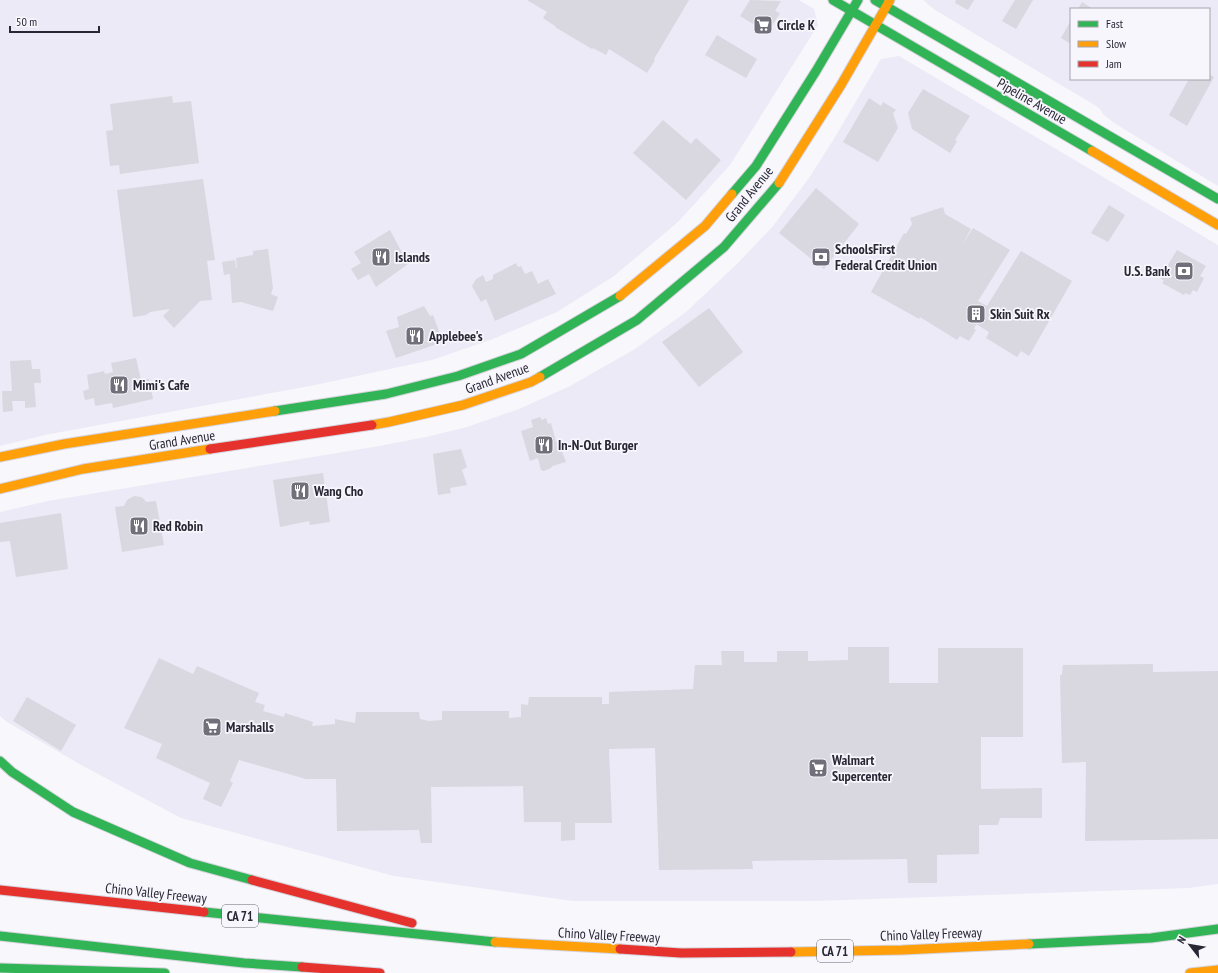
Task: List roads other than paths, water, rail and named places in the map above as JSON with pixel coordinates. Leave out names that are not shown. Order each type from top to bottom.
[{"type":"main road","name":"Pipeline Avenue","points":[[833,0],[1218,225]]},
{"type":"main road","name":"Grand Avenue","points":[[0,457],[58,446],[386,394],[458,376],[521,354],[622,295],[705,226],[756,166],[816,71],[858,0]]},
{"type":"main road","name":"Pipeline Avenue","points":[[875,0],[888,3],[1042,96],[1218,199]]},
{"type":"main road","name":"Grand Avenue","points":[[0,489],[83,469],[389,422],[463,405],[531,382],[637,320],[724,247],[779,183],[841,85],[888,3]]},
{"type":"main road","points":[[0,761],[12,772],[73,812],[190,863],[479,941]]},
{"type":"main road","name":"Chino Valley Freeway","points":[[0,890],[479,941],[681,953],[902,950],[1151,938],[1218,929]]},
{"type":"main road","points":[[0,936],[244,963],[380,973]]},
{"type":"main road","points":[[216,970],[244,963]]},
{"type":"main road","points":[[0,968],[165,973]]},
{"type":"main road","points":[[1190,973],[1218,970]]},
{"type":"place","name":"Circle K","points":[[763,25]]},
{"type":"place","name":"Islands","points":[[381,257]]},
{"type":"place","name":"SchoolsFirst Federal Credit Union","points":[[821,257]]},
{"type":"place","name":"U.S. Bank","points":[[1184,271]]},
{"type":"place","name":"Skin Suit Rx","points":[[976,314]]},
{"type":"place","name":"Applebee's","points":[[415,336]]},
{"type":"place","name":"Mimi's Cafe","points":[[119,385]]},
{"type":"place","name":"In-N-Out Burger","points":[[544,445]]},
{"type":"place","name":"Wang Cho","points":[[300,491]]},
{"type":"place","name":"Red Robin","points":[[139,526]]},
{"type":"place","name":"Marshalls","points":[[212,727]]},
{"type":"place","name":"Walmart Supercenter","points":[[818,768]]}]
